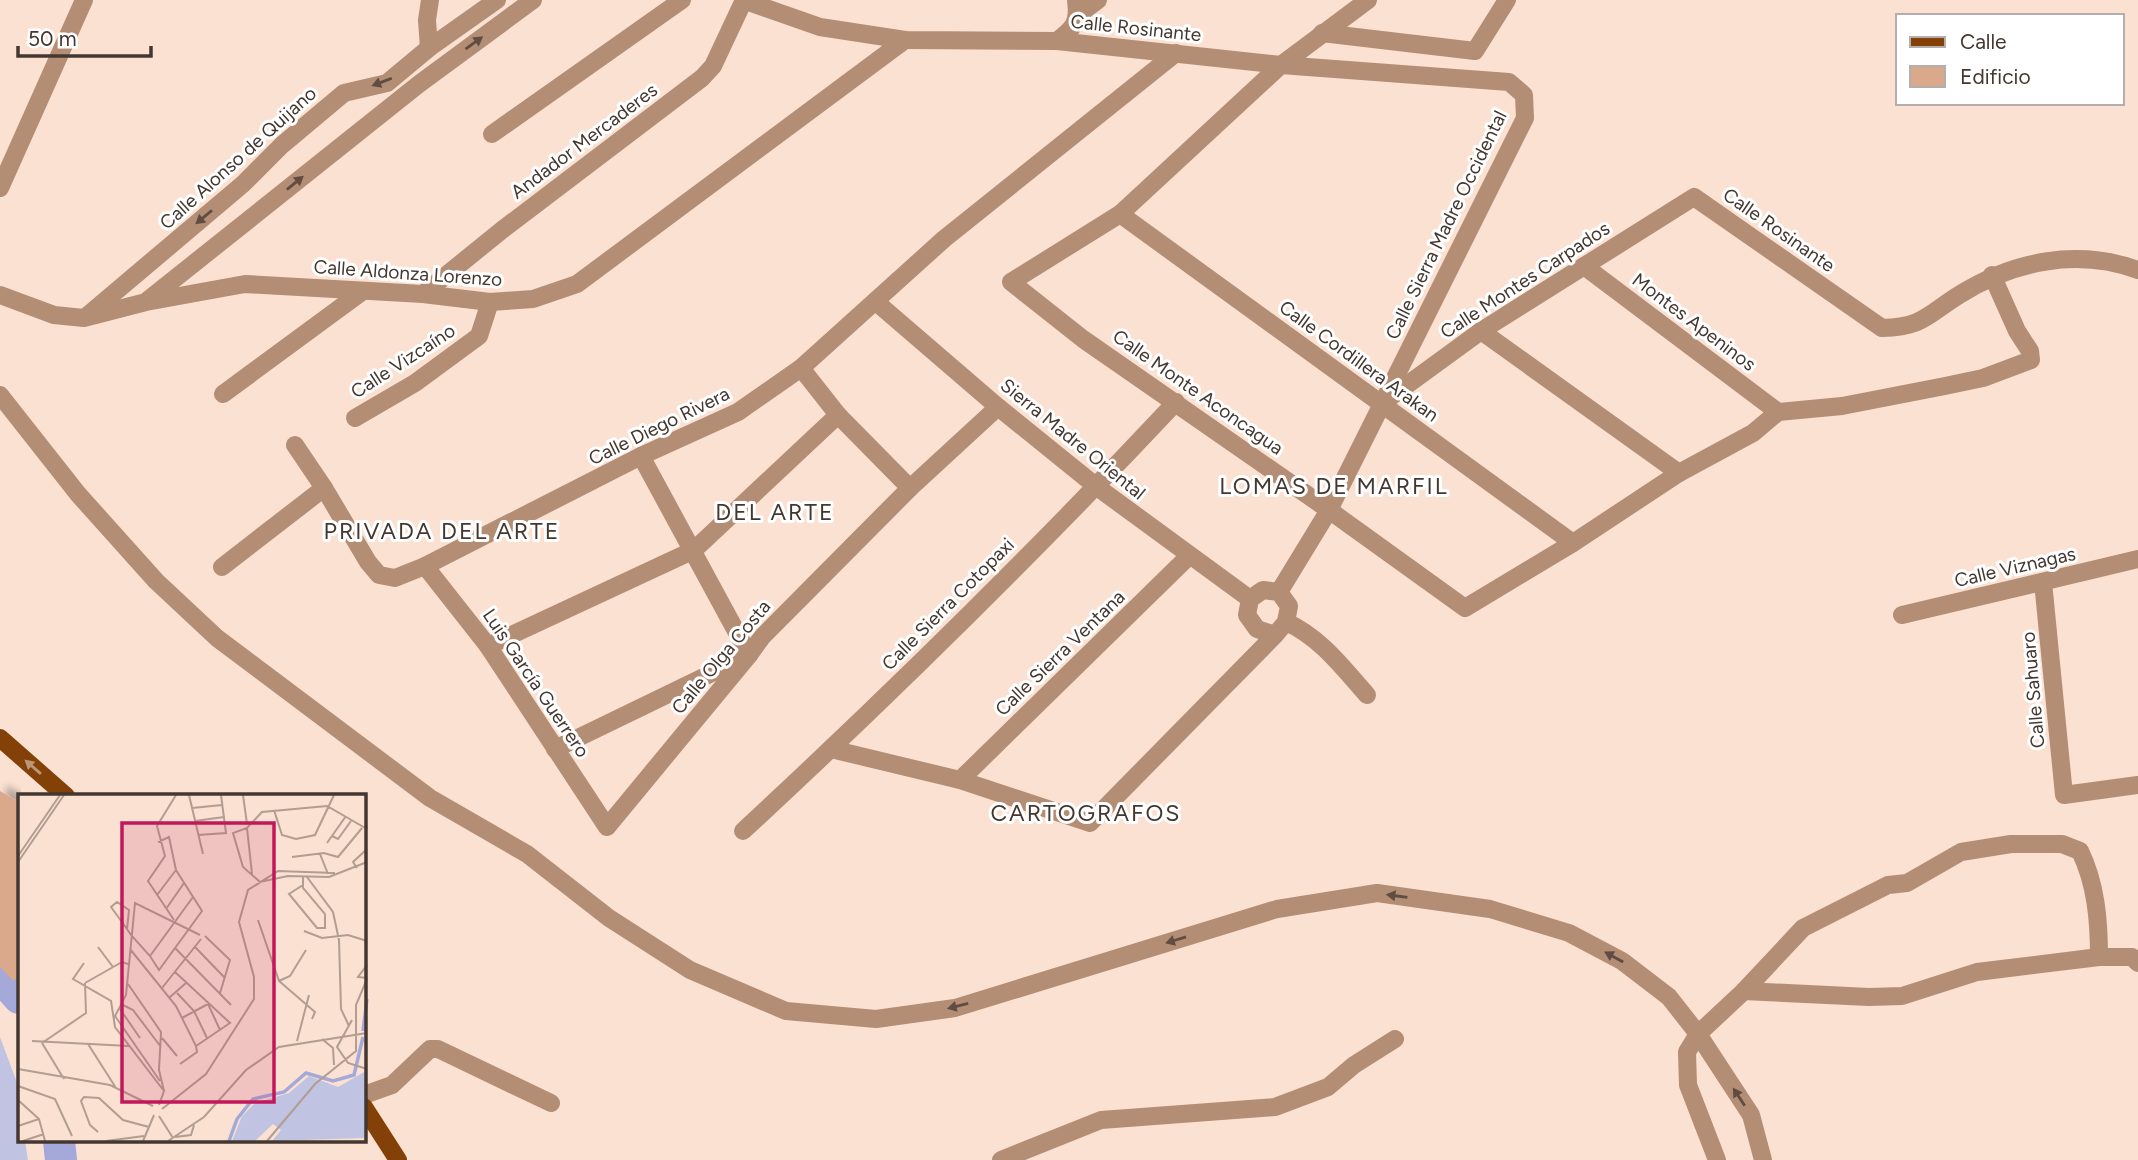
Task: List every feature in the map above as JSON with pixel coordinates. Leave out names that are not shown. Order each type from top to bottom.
[{"type":"main road","points":[[0,738],[64,794]]},
{"type":"main road","points":[[366,1110],[398,1160]]},
{"type":"street","points":[[0,188],[85,0]]},
{"type":"street","points":[[429,48],[427,20],[430,0]]},
{"type":"street","name":"Calle Alonso de Quijano","points":[[84,318],[243,184],[282,145],[344,93],[387,83],[429,48],[497,0]]},
{"type":"street","points":[[146,302],[419,84],[533,0]]},
{"type":"street","points":[[492,134],[682,0]]},
{"type":"street","name":"Calle Rosinante","points":[[744,0],[820,27],[905,40],[1057,41],[1281,65],[1509,82],[1524,95]]},
{"type":"street","name":"Andador Mercaderes","points":[[423,294],[502,230],[702,78],[713,66],[744,0]]},
{"type":"street","points":[[1057,41],[1072,30],[1077,8],[1098,0]]},
{"type":"street","points":[[1120,214],[1281,65],[1368,0]]},
{"type":"street","points":[[1322,33],[1475,51],[1507,0]]},
{"type":"street","name":"Calle Aldonza Lorenzo","points":[[0,295],[54,315],[84,318],[146,302],[245,284],[423,294],[490,302],[533,299],[576,284],[905,40]]},
{"type":"street","name":"Calle Diego Rivera","points":[[295,444],[368,562],[379,575],[395,578],[425,566],[641,456],[738,412],[800,368],[944,239],[1176,54]]},
{"type":"street","points":[[405,68],[419,84]]},
{"type":"street","name":"Calle Sierra Madre Occidental","points":[[1279,592],[1329,510],[1525,118],[1524,95]]},
{"type":"street","name":"Calle Rosinante","points":[[1694,197],[1882,328],[1906,328],[1930,317],[1992,275],[2028,264],[2065,259],[2114,262],[2138,270]]},
{"type":"street","name":"Calle Montes Carpados","points":[[1382,403],[1480,331],[1694,197]]},
{"type":"street","name":"Calle Monte Aconcagua","points":[[1120,214],[1011,282],[1083,338],[1465,608],[1573,543]]},
{"type":"street","name":"Calle Cordillera Arakan","points":[[1120,214],[1573,543]]},
{"type":"street","name":"Montes Apeninos","points":[[1584,266],[1779,412]]},
{"type":"street","points":[[1573,543],[1679,472],[1753,433],[1779,412],[1842,406],[1945,386],[1983,378],[2031,360],[2030,351],[2017,331],[1992,275]]},
{"type":"street","points":[[223,394],[363,291]]},
{"type":"street","name":"Calle Vizcaíno","points":[[355,418],[415,383],[479,336],[490,302]]},
{"type":"street","name":"Sierra Madre Oriental","points":[[876,302],[998,407],[1097,487],[1250,599]]},
{"type":"street","points":[[1480,331],[1679,472]]},
{"type":"street","points":[[800,368],[838,415],[911,488]]},
{"type":"street","points":[[0,395],[78,494],[156,581],[217,638],[430,797],[527,854],[609,918],[690,970],[786,1011],[876,1019],[955,1008],[1277,909],[1377,893],[1490,909],[1569,933],[1622,961],[1669,997],[1698,1034],[1751,1115],[1763,1160]]},
{"type":"street","name":"Calle Sierra Cotopaxi","points":[[743,831],[831,749],[1097,487],[1176,402]]},
{"type":"street","name":"Calle Olga Costa","points":[[607,827],[762,637],[911,488],[998,407]]},
{"type":"street","points":[[488,646],[694,550],[838,415]]},
{"type":"street","points":[[555,749],[749,655],[641,456]]},
{"type":"street","points":[[222,567],[324,488]]},
{"type":"street","name":"Calle Sierra Ventana","points":[[960,780],[1189,556]]},
{"type":"street","name":"Calle Viznagas","points":[[1902,615],[2138,559]]},
{"type":"street","name":"Luis García Guerrero","points":[[425,566],[488,646],[607,827]]},
{"type":"street","name":"Calle Sahuaro","points":[[2043,582],[2064,795],[2138,785]]},
{"type":"street","points":[[831,749],[960,780],[1090,822],[1280,629],[1289,606],[1279,592],[1263,590],[1250,599],[1247,615],[1256,629],[1280,629],[1302,629],[1332,655],[1367,695]]},
{"type":"street","points":[[1717,1160],[1688,1085],[1686,1052],[1698,1034],[1744,991],[1803,928],[1888,885],[1907,883],[1961,852],[2011,844],[2062,844],[2080,851],[2087,866],[2099,916],[2099,957]]},
{"type":"street","points":[[1744,991],[1902,996],[1977,972],[2099,957],[2136,958]]},
{"type":"street","points":[[1002,1160],[1101,1120],[1275,1107],[1328,1087],[1354,1065],[1395,1039]]},
{"type":"street","points":[[366,1094],[392,1085],[430,1049],[438,1049],[551,1103]]},
{"type":"shaded area","points":[[0,1037],[16,1080],[18,1142],[25,1142],[28,1160],[0,1160]]},
{"type":"building","points":[[0,791],[18,801],[18,978],[13,981],[0,967]]},
{"type":"waterway","points":[[0,977],[18,997]]},
{"type":"waterway","points":[[59,1142],[61,1160]]},
{"type":"district","name":"LOMAS DE MARFIL","points":[[1334,486]]},
{"type":"district","name":"DEL ARTE","points":[[775,512]]},
{"type":"district","name":"PRIVADA DEL ARTE","points":[[442,531]]},
{"type":"district","name":"CARTOGRAFOS","points":[[1086,813]]}]
